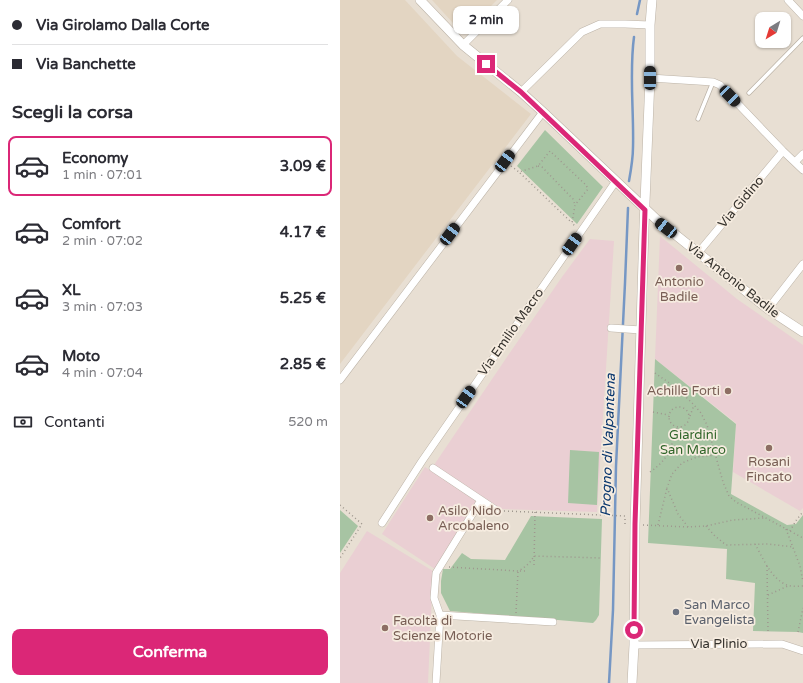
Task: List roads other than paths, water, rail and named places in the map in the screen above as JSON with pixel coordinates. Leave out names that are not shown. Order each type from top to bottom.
[{"type":"street","name":"Via Antonio Badile","points":[[420,0],[463,45],[521,92],[645,210],[768,309],[803,332]]},
{"type":"street","points":[[463,45],[508,0]]},
{"type":"street","points":[[632,683],[634,645],[635,524],[652,0]]},
{"type":"street","points":[[788,0],[803,16]]},
{"type":"street","points":[[797,10],[803,3]]},
{"type":"street","points":[[521,92],[582,32],[600,24],[650,25]]},
{"type":"street","points":[[650,78],[713,82],[720,85],[803,170]]},
{"type":"street","points":[[340,380],[542,112]]},
{"type":"street","name":"Via Gidino","points":[[698,253],[783,151]]},
{"type":"street","points":[[795,162],[803,154]]},
{"type":"street","name":"Via Emilio Macro","points":[[382,523],[422,461],[616,181]]},
{"type":"street","points":[[768,309],[803,264]]},
{"type":"street","points":[[611,328],[641,330]]},
{"type":"street","points":[[433,468],[496,510]]},
{"type":"street","points":[[436,683],[440,615],[434,598],[436,573],[481,500]]},
{"type":"street","points":[[440,615],[553,622]]},
{"type":"street","name":"Via Plinio","points":[[634,645],[782,644],[803,651]]},
{"type":"lane","points":[[749,93],[803,38]]},
{"type":"lane","points":[[698,119],[713,82]]},
{"type":"waterway","name":"Progno di Valpantena","points":[[637,14],[640,0]]},
{"type":"waterway","name":"Progno di Valpantena","points":[[629,181],[633,151],[632,64],[634,37]]},
{"type":"waterway","name":"Progno di Valpantena","points":[[609,683],[613,610],[616,466],[628,208]]},
{"type":"place","name":"Antonio Badile","points":[[679,268]]},
{"type":"place","name":"Achille Forti","points":[[728,391]]},
{"type":"place","name":"Rosani Fincato","points":[[769,448]]},
{"type":"place","name":"Asilo Nido Arcobaleno","points":[[430,518]]},
{"type":"place","name":"San Marco Evangelista","points":[[676,612]]},
{"type":"place","name":"Facoltà di Scienze Motorie","points":[[385,628]]},
{"type":"park label","name":"Giardini San Marco","points":[[693,442]]}]
